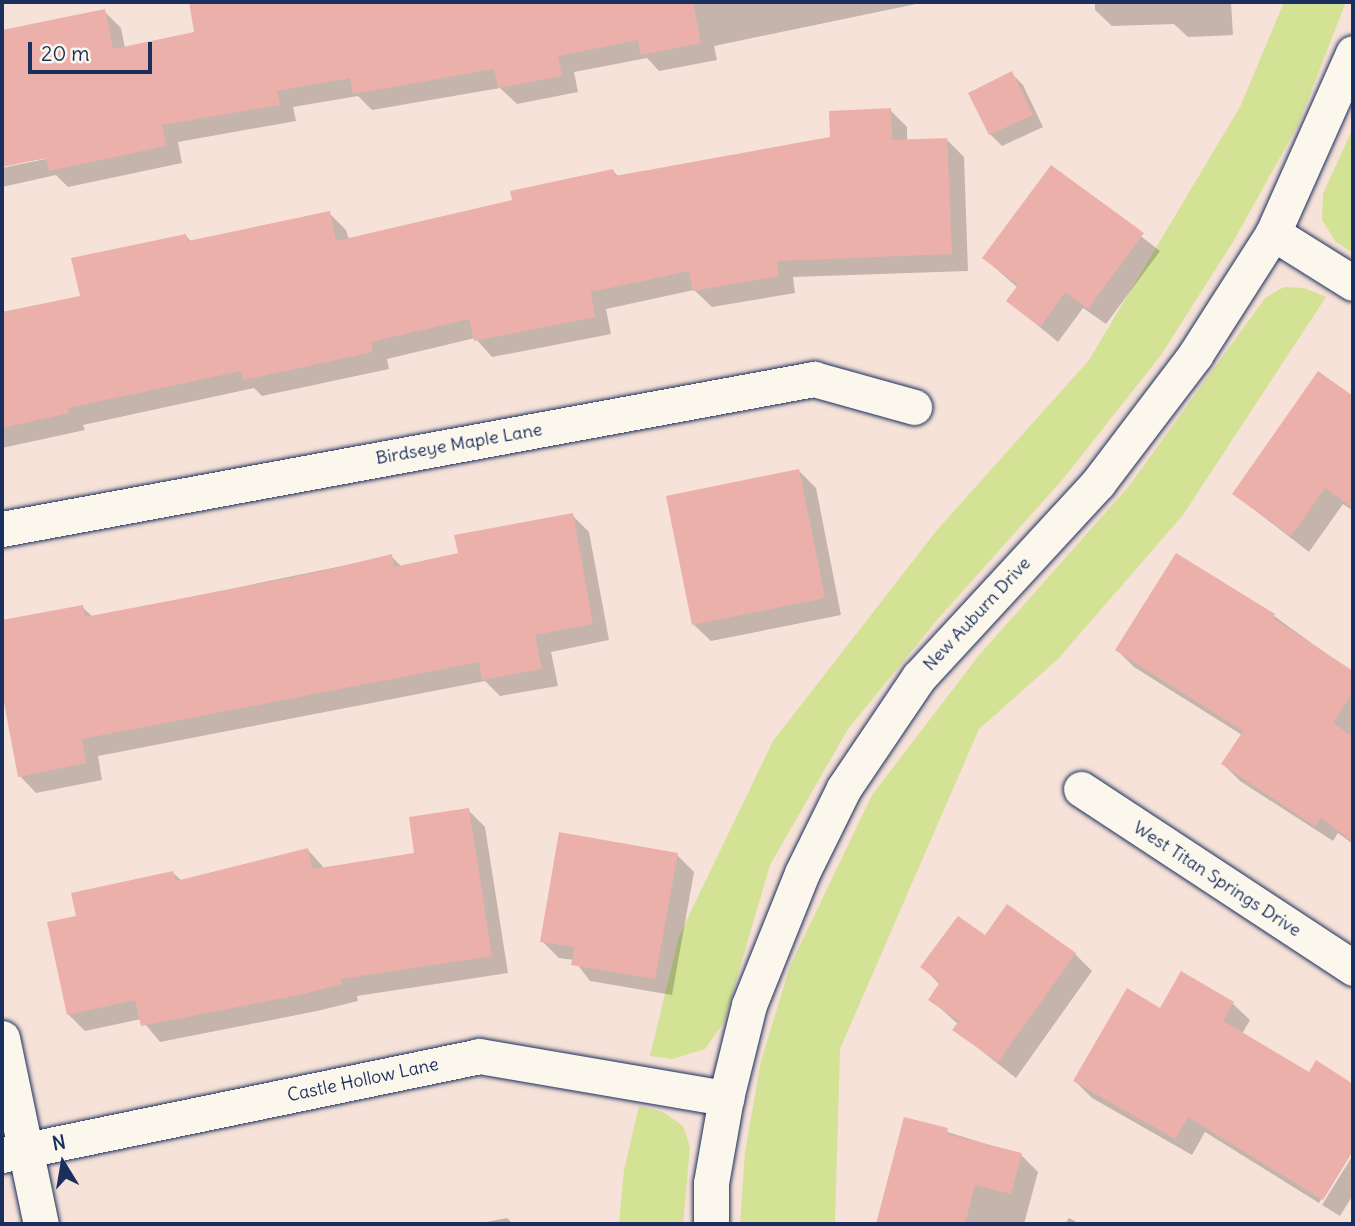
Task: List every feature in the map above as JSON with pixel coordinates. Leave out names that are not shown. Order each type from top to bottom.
[{"type":"street","name":"New Auburn Drive","points":[[711,1224],[711,1183],[726,1098],[748,1005],[802,873],[844,788],[919,677],[1098,483],[1195,355],[1273,233],[1353,54]]},
{"type":"street","points":[[1273,233],[1353,283]]},
{"type":"street","name":"Birdseye Maple Lane","points":[[2,529],[814,379],[914,407]]},
{"type":"street","name":"West Titan Springs Drive","points":[[1081,789],[1353,968]]},
{"type":"street","points":[[2,1038],[13,1153],[40,1224]]},
{"type":"street","name":"Castle Hollow Lane","points":[[13,1153],[479,1056],[726,1098]]},
{"type":"green space","points":[[1284,2],[1346,2],[1298,125],[1233,242],[1161,355],[1063,479],[937,620],[848,729],[770,865],[724,1022],[705,1049],[672,1059],[650,1056],[679,936],[773,741],[937,530],[1089,360],[1240,107]]},
{"type":"green space","points":[[1353,128],[1353,253],[1335,241],[1322,220],[1323,194]]},
{"type":"green space","points":[[1284,287],[1304,288],[1326,297],[1183,515],[1058,659],[979,729],[840,1049],[835,1224],[740,1224],[745,1152],[761,1061],[790,966],[872,795],[980,654],[1129,486],[1265,298]]},
{"type":"green space","points":[[639,1106],[663,1112],[683,1126],[690,1147],[683,1224],[619,1224],[624,1170]]},
{"type":"building","points":[[189,2],[693,2],[701,43],[641,55],[638,40],[558,56],[562,76],[498,88],[494,69],[353,94],[350,78],[277,91],[280,105],[162,125],[166,146],[49,171],[46,158],[2,167],[2,30],[105,9],[113,49],[194,32]]},
{"type":"building","points":[[1012,71],[1033,115],[989,135],[968,93]]},
{"type":"building","points":[[891,108],[892,140],[947,138],[952,254],[777,261],[779,276],[693,291],[689,271],[591,292],[595,317],[474,341],[469,319],[371,342],[373,352],[243,380],[241,371],[68,408],[69,413],[2,428],[2,312],[80,296],[71,258],[186,234],[188,241],[330,211],[336,241],[512,200],[510,191],[613,169],[615,176],[830,137],[829,111]]},
{"type":"building","points":[[1051,165],[1144,233],[1088,309],[1065,292],[1040,327],[1006,301],[1018,285],[982,258]]},
{"type":"building","points":[[1318,371],[1353,396],[1353,508],[1325,488],[1291,536],[1232,494]]},
{"type":"building","points":[[799,469],[825,598],[692,625],[666,496]]},
{"type":"building","points":[[573,513],[593,624],[535,635],[542,669],[482,680],[479,662],[82,739],[86,763],[18,777],[2,692],[2,620],[83,605],[85,617],[310,574],[392,554],[394,567],[458,553],[454,535]]},
{"type":"building","points":[[1176,553],[1275,614],[1273,618],[1353,671],[1353,692],[1333,723],[1353,737],[1353,842],[1321,818],[1315,826],[1221,764],[1243,731],[1115,650]]},
{"type":"building","points":[[469,808],[492,956],[341,979],[342,984],[299,995],[141,1026],[135,1000],[67,1015],[47,922],[76,916],[71,893],[173,871],[176,881],[308,848],[313,869],[414,853],[409,817]]},
{"type":"building","points":[[559,832],[678,853],[655,979],[571,965],[575,947],[540,942]]},
{"type":"building","points":[[1007,904],[1076,953],[998,1062],[952,1030],[959,1021],[928,1000],[940,982],[920,967],[958,916],[985,935]]},
{"type":"building","points":[[1181,971],[1234,1002],[1223,1021],[1309,1072],[1316,1060],[1353,1084],[1353,1151],[1323,1200],[1188,1117],[1175,1139],[1073,1081],[1127,988],[1160,1008]]},
{"type":"building","points":[[904,1117],[948,1128],[947,1134],[1022,1153],[1011,1194],[975,1185],[965,1224],[876,1224]]}]
